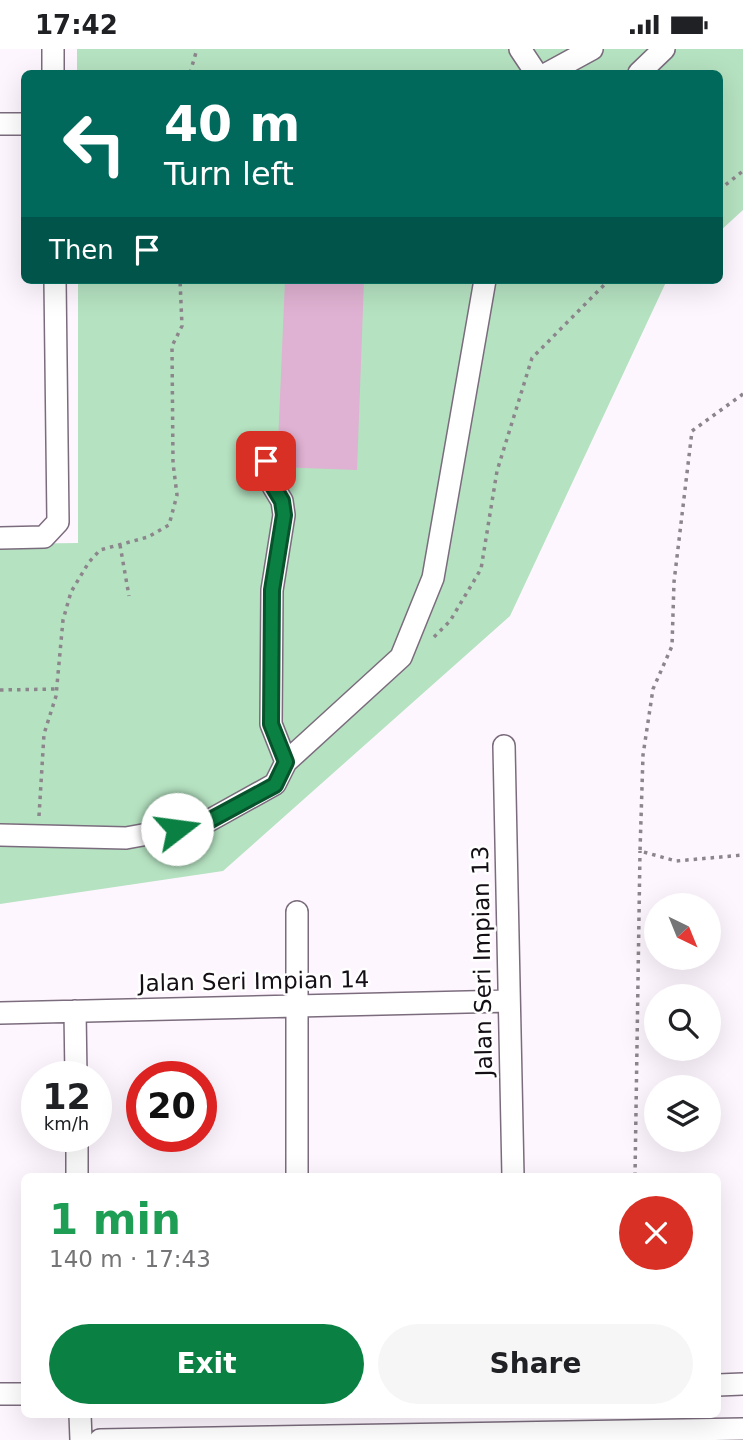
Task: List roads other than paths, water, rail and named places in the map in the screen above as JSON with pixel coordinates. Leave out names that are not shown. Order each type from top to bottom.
[{"type":"street","points":[[53,49],[53,70]]},
{"type":"street","points":[[520,49],[534,70]]},
{"type":"street","points":[[554,70],[592,49]]},
{"type":"street","points":[[642,70],[664,49]]},
{"type":"street","points":[[0,124],[21,124]]},
{"type":"street","points":[[0,538],[44,537],[58,522],[55,284]]},
{"type":"street","points":[[0,835],[126,838],[203,824],[275,785],[286,762],[401,657],[433,578],[484,284]]},
{"type":"street","points":[[266,461],[273,486],[282,501],[284,515],[272,590],[271,724],[286,762]]},
{"type":"street","name":"Jalan Seri Impian 13","points":[[504,746],[513,1173]]},
{"type":"street","points":[[297,912],[297,1173]]},
{"type":"street","name":"Jalan Seri Impian 14","points":[[0,1013],[509,1001]]},
{"type":"street","points":[[75,1011],[76,1061]]},
{"type":"street","points":[[77,1152],[77,1173]]},
{"type":"street","points":[[721,1385],[743,1384]]},
{"type":"street","points":[[0,1394],[21,1394]]},
{"type":"street","points":[[80,1418],[81,1440]]},
{"type":"street","points":[[100,1440],[524,1429],[743,1429]]}]
